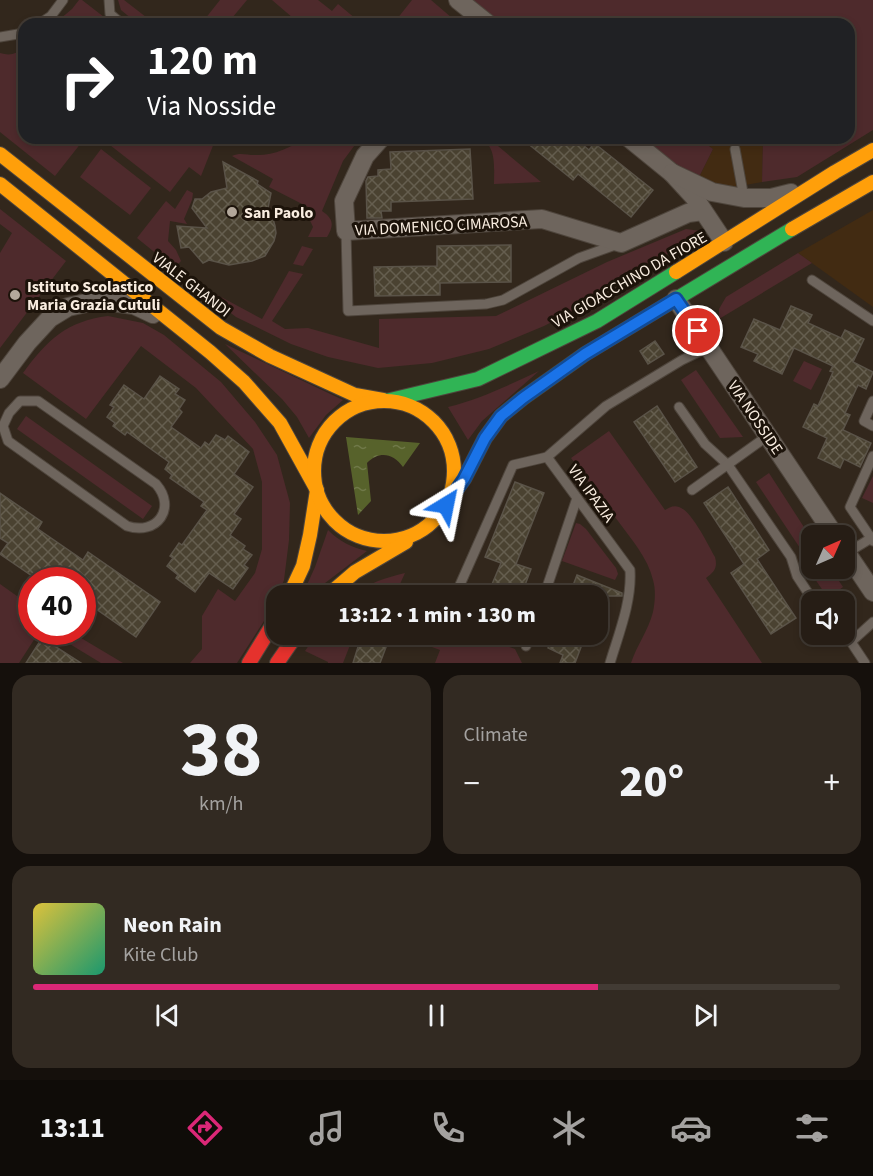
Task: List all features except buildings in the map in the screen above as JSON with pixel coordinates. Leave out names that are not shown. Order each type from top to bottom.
[{"type":"street","points":[[458,0],[480,18]]},
{"type":"street","name":"VIA DOMENICO CIMAROSA","points":[[376,144],[366,156],[344,201],[346,231],[542,219],[621,243]]},
{"type":"street","points":[[636,144],[672,173],[694,197],[724,242]]},
{"type":"street","name":"VIA GIOACCHINO DA FIORE","points":[[386,401],[478,379],[597,321],[873,150]]},
{"type":"street","name":"VIALE GHANDI","points":[[0,154],[220,328],[322,381],[355,395],[386,401]]},
{"type":"street","points":[[672,173],[712,192],[744,198],[771,198],[811,188]]},
{"type":"street","points":[[337,585],[357,569],[382,556],[437,518],[464,479],[485,438],[501,416],[523,398],[585,354],[873,182]]},
{"type":"street","points":[[0,184],[176,324],[244,382],[280,423],[326,510],[341,526],[361,537],[382,542],[405,539],[424,529]]},
{"type":"street","points":[[827,210],[873,189]]},
{"type":"street","points":[[621,243],[688,213],[703,211]]},
{"type":"street","name":"VIA NOSSIDE","points":[[676,299],[828,525]]},
{"type":"street","points":[[0,379],[27,343],[50,318],[68,307],[86,303],[111,302],[134,305],[176,324]]},
{"type":"street","points":[[295,585],[303,566],[310,535],[317,490],[314,471],[316,453],[324,436],[335,421],[350,410],[367,403],[386,401],[406,404],[424,414],[439,428],[450,445],[454,465],[453,486],[446,505]]},
{"type":"street","points":[[855,565],[873,592]]},
{"type":"street","points":[[249,663],[266,635]]},
{"type":"street","points":[[277,663],[289,645]]},
{"type":"lane","points":[[48,18],[63,0]]},
{"type":"lane","points":[[109,0],[110,14],[115,18]]},
{"type":"lane","points":[[0,37],[18,34]]},
{"type":"lane","points":[[735,149],[744,198]]},
{"type":"lane","points":[[346,231],[348,311],[486,304],[503,300],[579,258],[621,243]]},
{"type":"lane","points":[[812,280],[873,321]]},
{"type":"lane","name":"VIA IPAZIA","points":[[610,663],[631,584],[630,570],[547,457],[606,406],[682,360],[709,347]]},
{"type":"lane","points":[[20,401],[38,401],[156,484],[162,490],[165,498],[163,514],[151,526],[135,528],[128,525],[8,441],[3,426],[9,413],[20,401]]},
{"type":"lane","points":[[873,401],[864,421],[873,426]]},
{"type":"lane","points":[[0,407],[9,413]]},
{"type":"lane","points":[[679,407],[705,444],[728,465],[791,557],[797,576],[807,591]]},
{"type":"lane","points":[[692,490],[769,435]]},
{"type":"lane","points":[[855,547],[872,539],[850,507],[873,456]]},
{"type":"lane","points":[[460,585],[513,465],[547,457]]},
{"type":"lane","points":[[548,585],[577,498]]},
{"type":"lane","points":[[865,663],[851,642],[873,622]]},
{"type":"shaded area","points":[[79,0],[82,0],[105,18],[61,18]]},
{"type":"shaded area","points":[[118,0],[124,0],[147,18],[131,18],[121,10]]},
{"type":"shaded area","points":[[220,0],[247,0],[232,18],[206,18]]},
{"type":"shaded area","points":[[272,0],[318,0],[332,11],[338,4],[355,18],[293,18]]},
{"type":"shaded area","points":[[412,0],[431,0],[452,18],[398,18]]},
{"type":"shaded area","points":[[473,0],[873,0],[873,130],[855,141],[855,18],[495,18]]},
{"type":"shaded area","points":[[18,52],[18,144],[80,144],[55,176],[0,132],[0,53]]},
{"type":"shaded area","points":[[109,144],[214,144],[201,176],[189,167],[170,192]]},
{"type":"shaded area","points":[[240,144],[270,144],[263,145]]},
{"type":"shaded area","points":[[356,144],[343,161],[322,211],[332,223],[327,237],[308,237],[313,227],[308,216],[308,207],[269,187],[273,179],[232,156],[275,153],[293,145]]},
{"type":"shaded area","points":[[487,144],[496,144],[541,182],[494,184],[494,165]]},
{"type":"shaded area","points":[[651,144],[706,144],[713,149],[698,179]]},
{"type":"shaded area","points":[[706,144],[763,144],[762,182],[729,188],[698,179],[713,149]]},
{"type":"shaded area","points":[[763,144],[850,144],[797,177],[762,182]]},
{"type":"shaded area","points":[[101,149],[151,188],[130,215],[80,177]]},
{"type":"shaded area","points":[[187,190],[193,193],[184,219],[187,224],[170,221],[168,241],[176,250],[181,261],[174,268],[137,238],[166,201],[175,209]]},
{"type":"shaded area","name":"Istituto Scolastico Maria Grazia Cutuli","points":[[0,209],[66,261],[0,348],[0,253],[12,233],[0,224]]},
{"type":"shaded area","points":[[873,210],[873,307],[798,253]]},
{"type":"shaded area","points":[[686,229],[701,231],[699,235],[579,308],[544,326],[489,349],[432,363],[378,368],[328,357],[291,344],[236,317],[182,276],[262,319],[289,271],[303,274],[272,321],[285,329],[308,328],[379,348],[379,319],[496,316],[607,262]]},
{"type":"shaded area","points":[[302,246],[313,249],[303,266],[293,264]]},
{"type":"shaded area","points":[[798,253],[812,263],[719,319],[719,309],[726,297]]},
{"type":"shaded area","points":[[108,316],[143,323],[164,335],[221,382],[255,422],[277,455],[290,503],[289,540],[284,580],[282,585],[266,585],[266,618],[237,663],[190,663],[202,649],[202,616],[218,589],[235,601],[255,573],[262,549],[262,482],[253,449],[196,388],[141,346],[86,419],[23,373],[59,334],[81,322]]},
{"type":"shaded area","points":[[225,344],[343,400],[326,415],[309,438],[297,417],[282,399]]},
{"type":"shaded area","points":[[804,361],[822,369],[811,390],[793,381]]},
{"type":"shaded area","points":[[696,370],[743,437],[720,438],[681,380]]},
{"type":"shaded area","points":[[539,371],[482,421],[468,440],[448,407],[483,396]]},
{"type":"shaded area","points":[[26,416],[152,506],[143,519],[17,429]]},
{"type":"shaded area","points":[[609,431],[665,510],[679,507],[694,521],[716,561],[715,569],[706,578],[762,663],[631,663],[653,612],[655,588],[651,572],[638,549],[571,458]]},
{"type":"shaded area","points":[[769,473],[803,525],[801,550],[756,482]]},
{"type":"shaded area","points":[[873,476],[873,503],[862,498]]},
{"type":"shaded area","points":[[576,523],[586,529],[616,568],[618,574],[615,580],[562,561]]},
{"type":"shaded area","points":[[328,530],[346,544],[367,551],[323,585],[307,585]]},
{"type":"shaded area","points":[[405,573],[400,585],[370,585]]},
{"type":"shaded area","points":[[815,579],[838,579],[843,587],[838,591],[823,591]]},
{"type":"shaded area","points":[[0,584],[18,597],[18,645],[31,645],[19,663],[0,663]]},
{"type":"shaded area","points":[[71,645],[93,645],[123,663],[101,663]]},
{"type":"shaded area","points":[[309,645],[350,645],[343,663],[328,663],[305,651]]},
{"type":"shaded area","points":[[427,645],[504,645],[515,649],[522,663],[435,663],[440,650]]},
{"type":"water","points":[[346,437],[420,443],[403,467],[395,459],[386,455],[376,457],[367,463],[371,501],[358,515]]},
{"type":"traffic: fast","points":[[446,505],[464,479],[485,438],[501,416],[523,398],[585,354],[792,229]]},
{"type":"traffic: fast","points":[[383,400],[478,379],[597,321],[676,272]]},
{"type":"traffic: slow","points":[[676,272],[873,150]]},
{"type":"traffic: slow","points":[[0,154],[221,328],[270,356],[355,395],[383,400]]},
{"type":"traffic: slow","points":[[792,229],[873,182]]},
{"type":"traffic: slow","points":[[0,184],[210,352],[244,382],[280,423],[317,490],[303,566],[294,585]]},
{"type":"traffic: slow","points":[[384,401],[411,406],[433,422],[449,444],[454,471],[449,498],[433,520],[411,536],[384,541],[357,536],[335,520],[319,498],[314,471],[319,444],[335,422],[357,406],[384,401]]},
{"type":"traffic: slow","points":[[340,585],[355,572],[406,542]]},
{"type":"traffic: jam","points":[[249,663],[266,635]]},
{"type":"traffic: jam","points":[[277,663],[289,645]]},
{"type":"place","name":"San Paolo","points":[[232,212]]},
{"type":"place","name":"Istituto Scolastico Maria Grazia Cutuli","points":[[15,295]]},
{"type":"route","points":[[446,505],[464,479],[485,438],[501,416],[585,354],[676,299],[698,331]]}]
